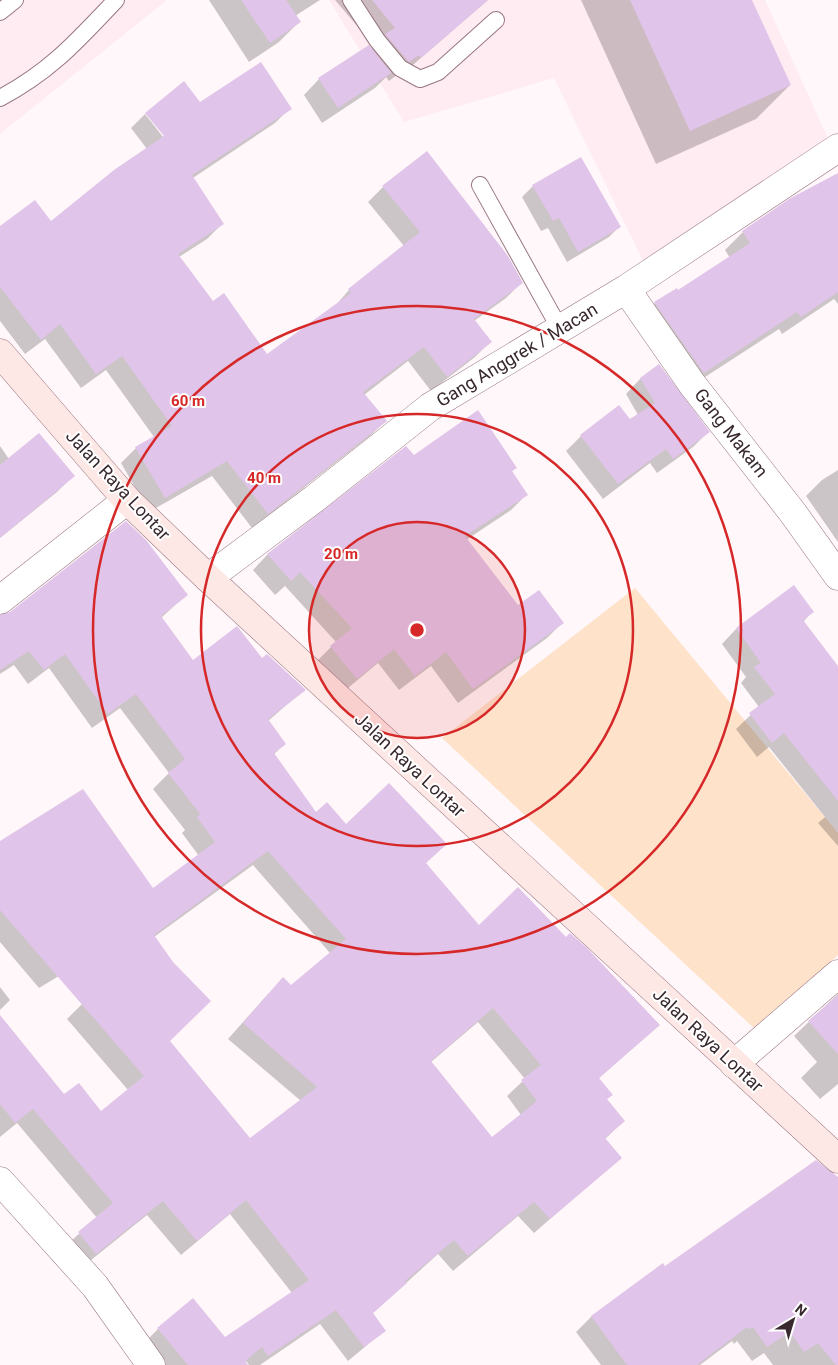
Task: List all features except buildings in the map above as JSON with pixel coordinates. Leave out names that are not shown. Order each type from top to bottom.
[{"type":"street","name":"Gang Anggrek / Macan","points":[[208,578],[314,499],[430,407],[626,288],[838,148]]},
{"type":"street","name":"Gang Makam","points":[[626,288],[692,384],[793,513],[838,576]]},
{"type":"street","name":"Jalan Raya Lontar","points":[[0,353],[127,500],[208,578],[838,1159]]},
{"type":"street","points":[[0,600],[127,500]]},
{"type":"street","points":[[734,1064],[838,974]]},
{"type":"street","points":[[0,1181],[95,1286],[151,1365]]},
{"type":"lane","points":[[0,12],[15,0]]},
{"type":"lane","points":[[0,98],[36,78],[63,56],[116,0]]},
{"type":"lane","points":[[350,0],[377,40],[400,68],[420,79],[438,72],[496,20]]},
{"type":"lane","points":[[480,185],[560,329]]},
{"type":"shaded area","points":[[0,0],[167,0],[0,134]]},
{"type":"shaded area","points":[[329,0],[765,0],[831,145],[644,263],[554,78],[404,122]]},
{"type":"shaded area","points":[[635,588],[838,833],[838,955],[756,1030],[442,738]]}]
